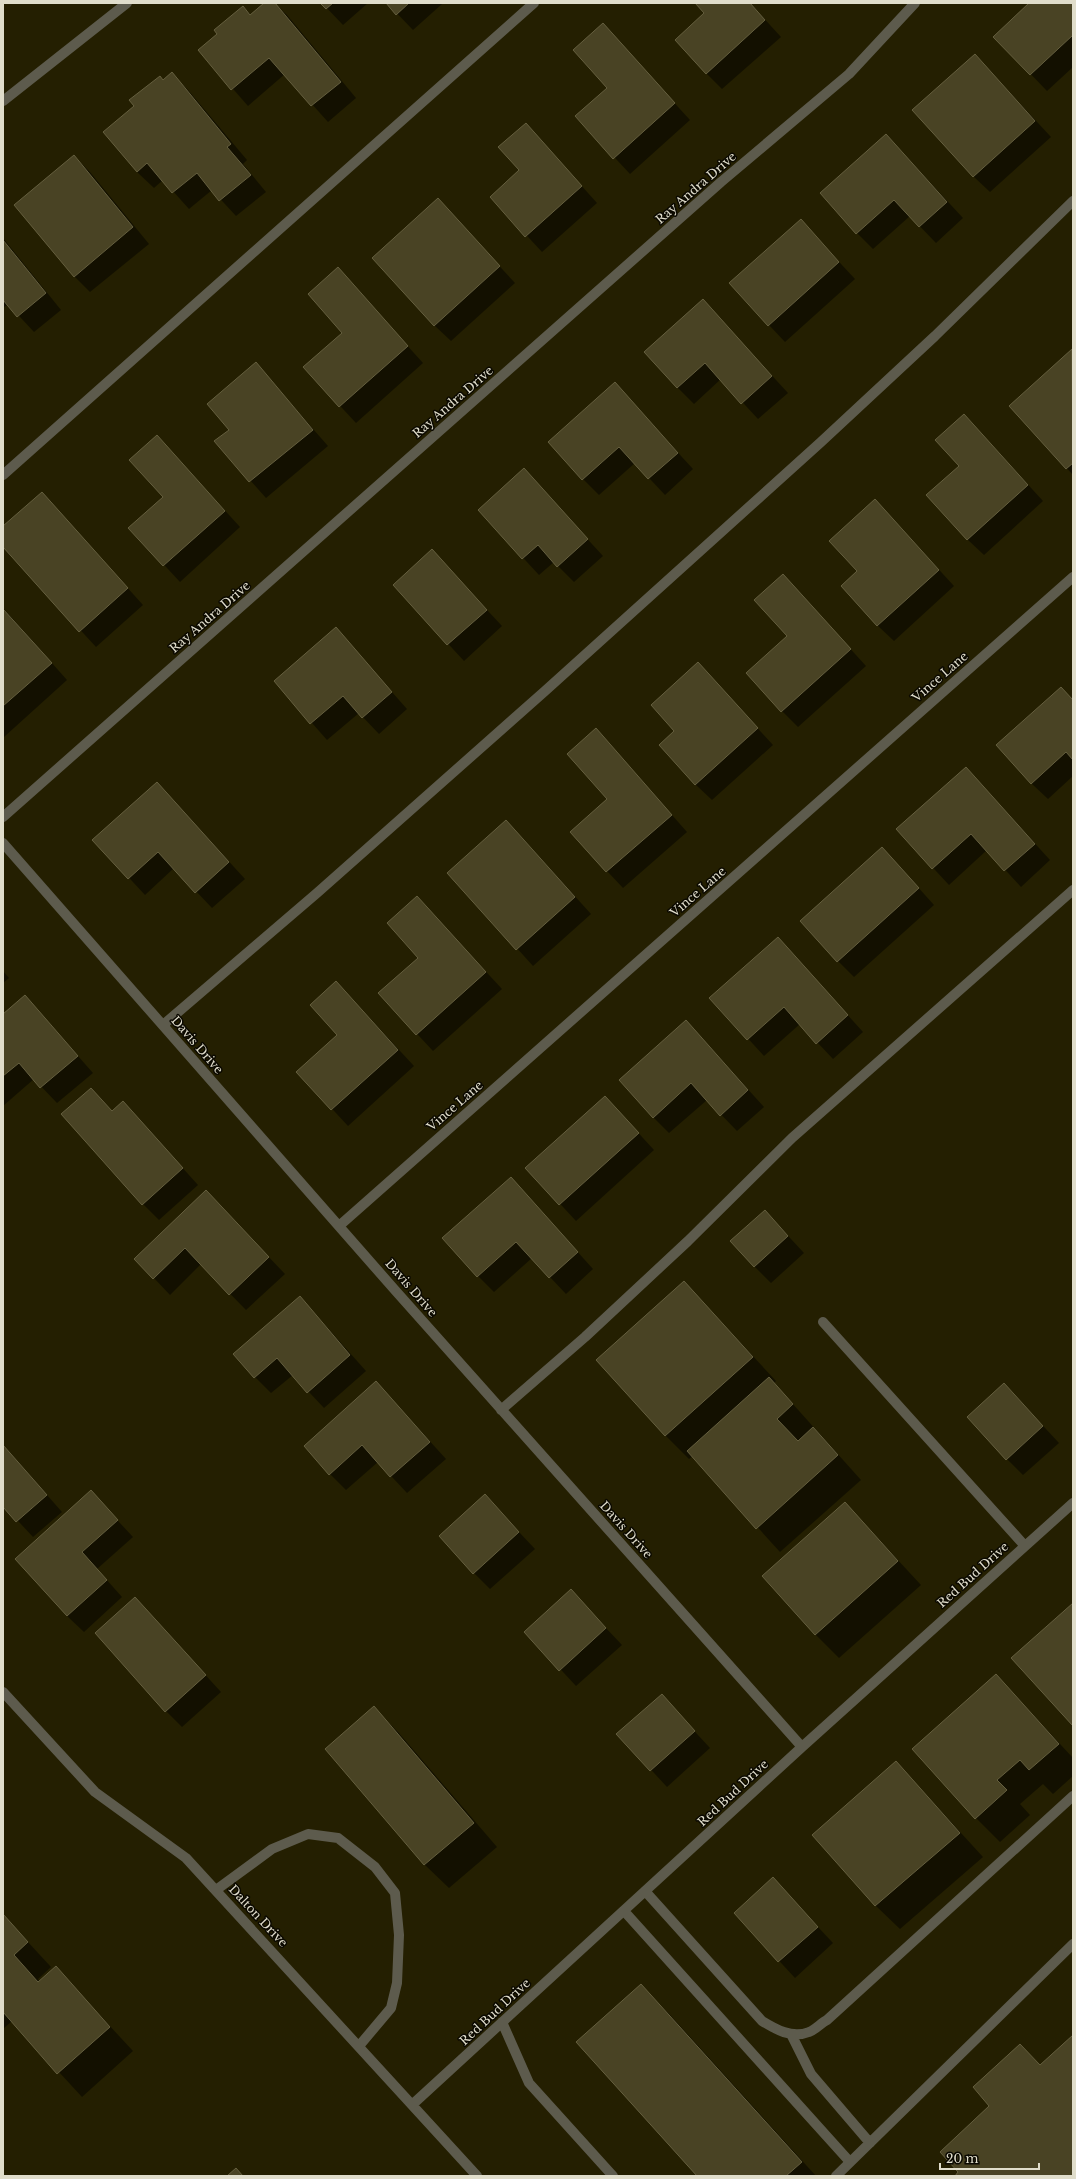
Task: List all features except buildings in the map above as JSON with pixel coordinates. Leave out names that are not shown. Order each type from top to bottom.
[{"type":"street","points":[[3,101],[127,3]]},
{"type":"street","points":[[3,475],[534,3]]},
{"type":"street","name":"Ray Andra Drive","points":[[3,817],[721,182],[849,74],[915,3]]},
{"type":"street","points":[[163,1025],[317,893],[545,691],[821,442],[935,336],[1073,201]]},
{"type":"street","name":"Vince Lane","points":[[339,1226],[1073,577]]},
{"type":"street","name":"Davis Drive","points":[[3,843],[501,1410],[802,1747]]},
{"type":"street","points":[[501,1410],[585,1337],[688,1241],[792,1138],[1073,890]]},
{"type":"street","points":[[823,1322],[1025,1546]]},
{"type":"street","name":"Red Bud Drive","points":[[413,2104],[802,1747],[1073,1503]]},
{"type":"street","name":"Dalton Drive","points":[[3,1692],[95,1792],[186,1858],[413,2104],[477,2176]]},
{"type":"street","points":[[645,1891],[762,2021],[775,2029],[791,2034],[808,2032],[827,2020],[1073,1796]]},
{"type":"street","points":[[216,1890],[272,1849],[308,1834],[338,1838],[375,1867],[395,1893],[399,1936],[397,1983],[391,2008],[359,2046]]},
{"type":"street","points":[[624,1911],[850,2162]]},
{"type":"street","points":[[836,2176],[1073,1944]]},
{"type":"street","points":[[502,2022],[529,2083],[613,2176]]},
{"type":"street","points":[[791,2034],[811,2074],[870,2143]]}]
